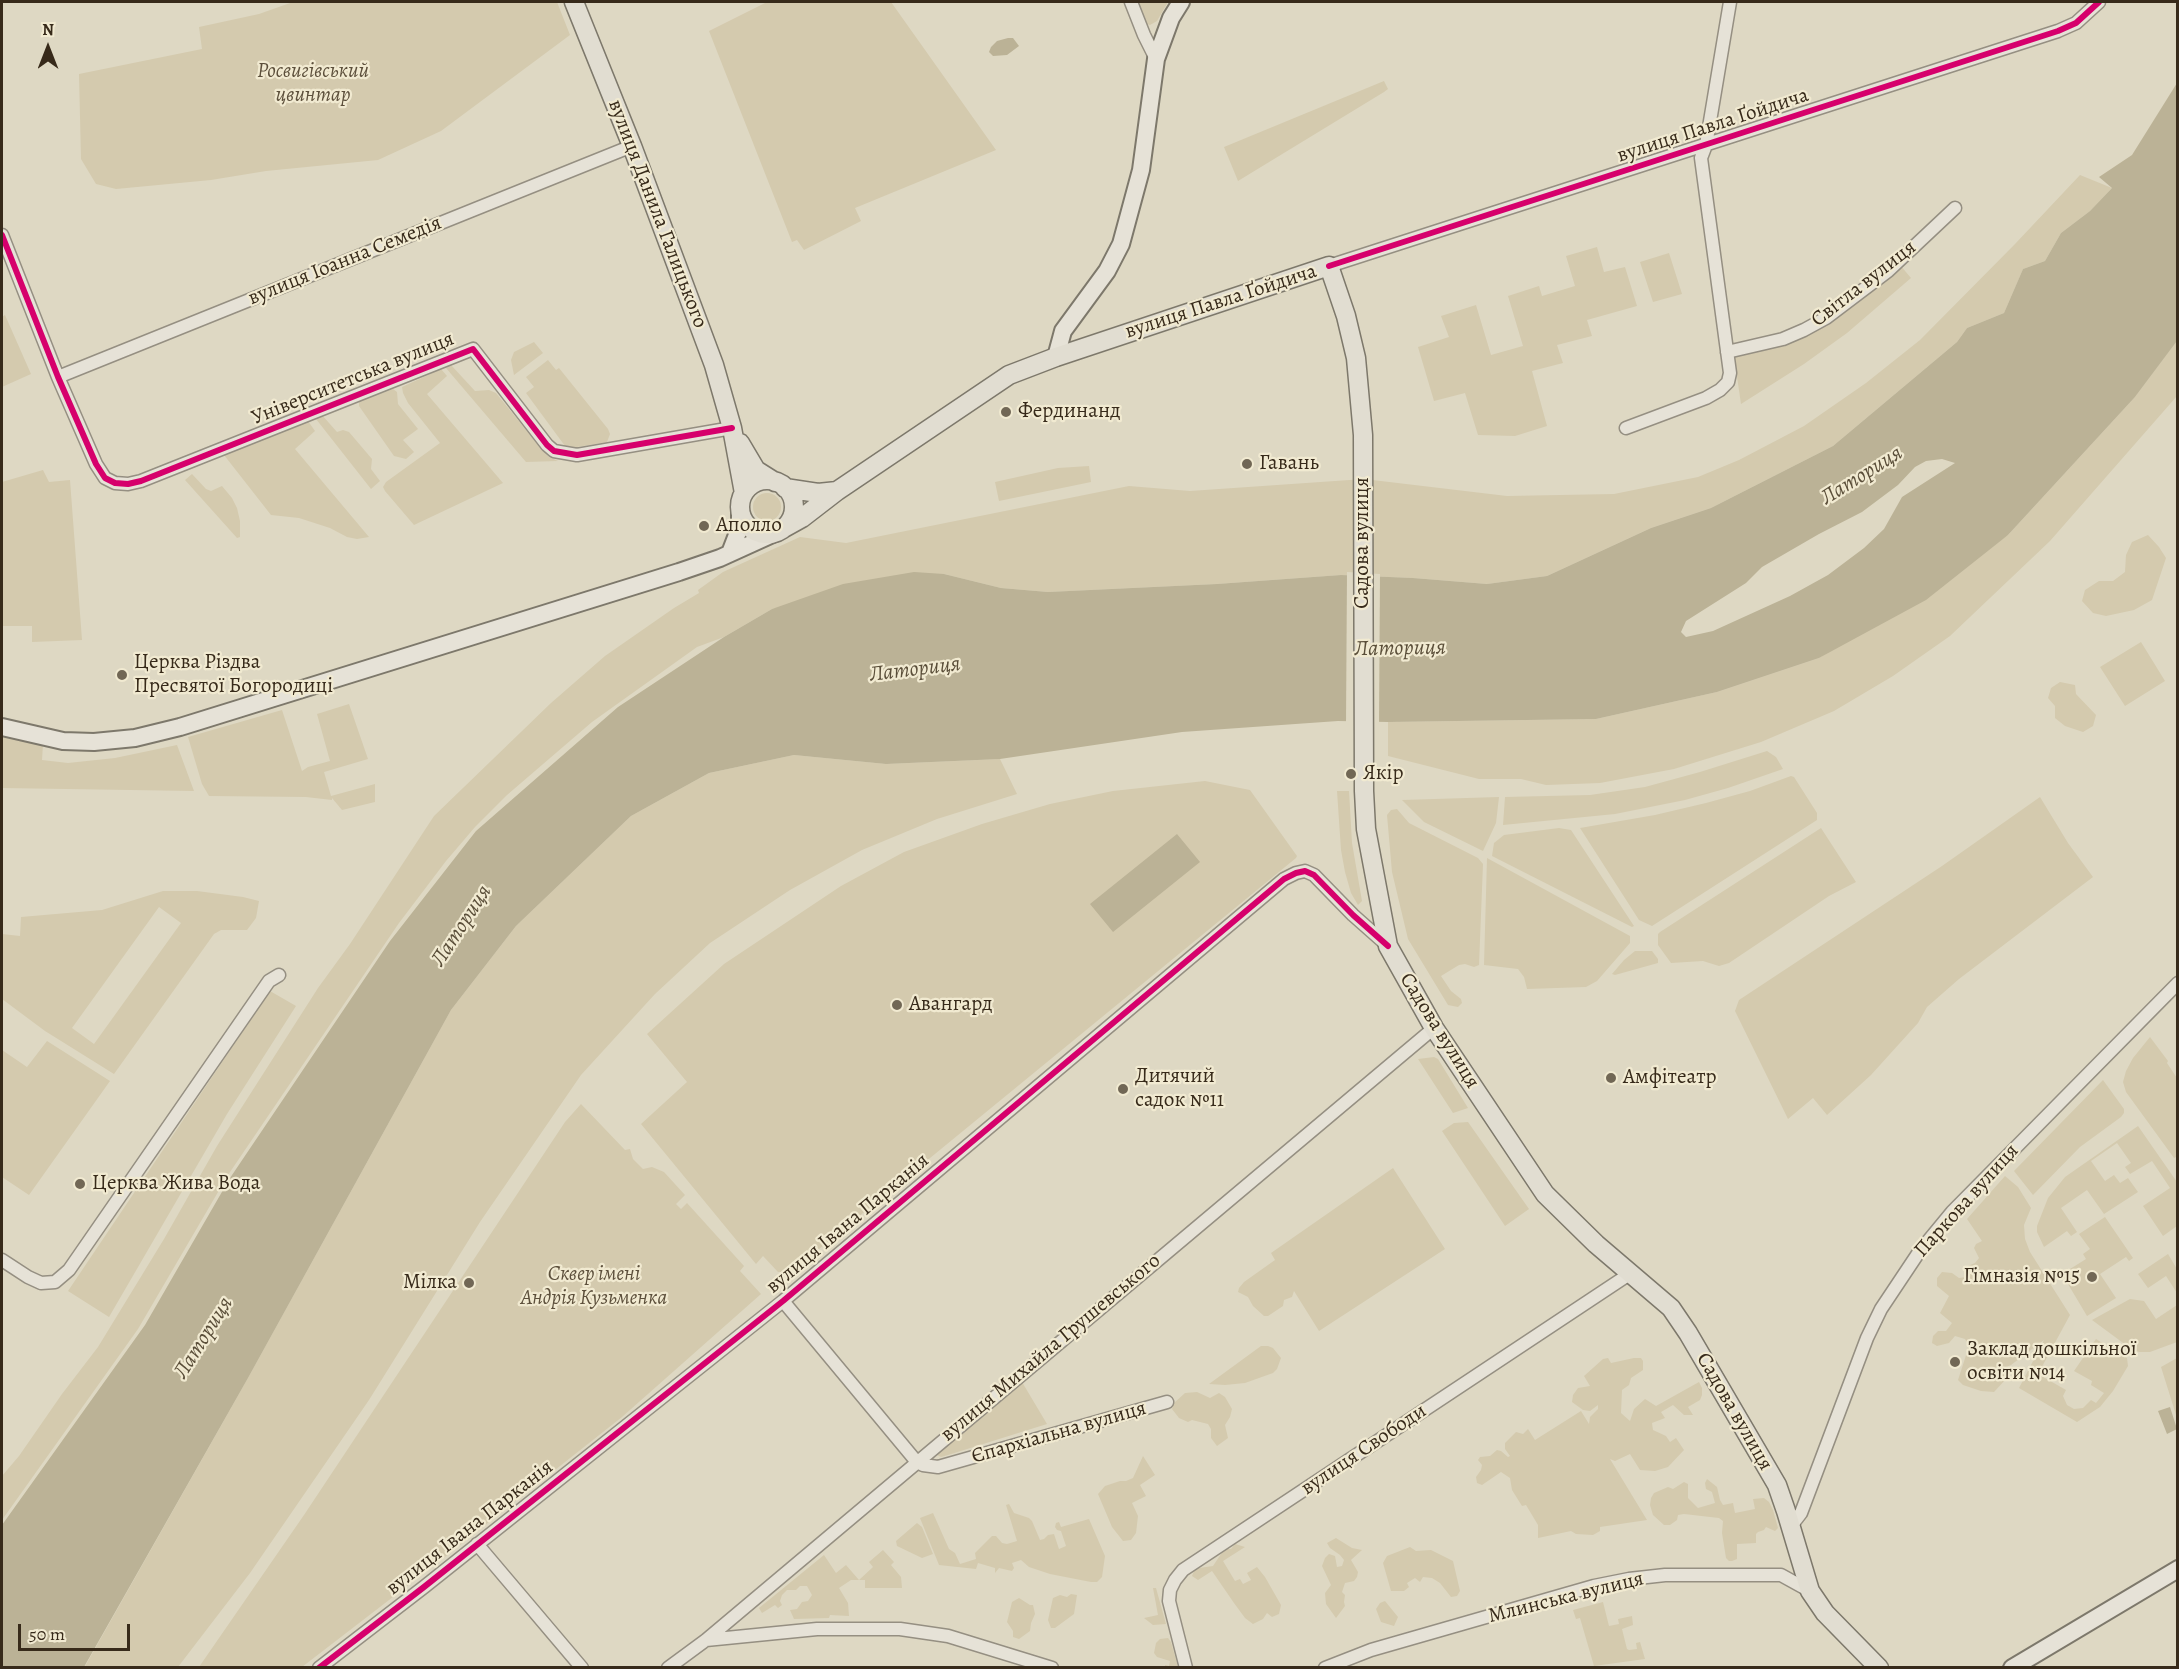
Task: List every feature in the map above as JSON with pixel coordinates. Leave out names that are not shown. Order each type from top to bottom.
[{"type":"main road","name":"вулиця Данила Галицького","points":[[574,2],[632,146],[714,365],[732,428],[744,493]]},
{"type":"main road","points":[[2,727],[63,741],[94,742],[135,738],[180,727],[668,576],[730,553],[802,518],[837,491],[1010,375],[1056,357],[1063,331],[1107,271],[1121,244],[1141,170],[1156,59],[1171,18],[1181,2]]},
{"type":"main road","name":"вулиця Павла Ґойдича","points":[[1056,357],[1329,266]]},
{"type":"main road","name":"Садова вулиця","points":[[1329,266],[1346,316],[1356,358],[1363,435],[1363,777],[1366,829],[1388,946],[1434,1028],[1545,1194],[1596,1245],[1671,1308],[1777,1485],[1810,1591],[1825,1613],[1879,1668]]},
{"type":"main road","name":"вулиця Данила Галицького","points":[[732,428],[756,470],[780,485]]},
{"type":"main road","points":[[730,553],[740,527],[740,502],[744,493],[757,482],[818,493],[837,491]]},
{"type":"main road","points":[[740,513],[749,528],[766,534],[779,530],[790,521],[793,503],[780,485]]},
{"type":"main road","points":[[2012,1668],[2178,1569]]},
{"type":"street","points":[[1131,2],[1156,59]]},
{"type":"street","points":[[1626,428],[1706,398],[1728,382],[1730,373],[1701,158],[1706,146],[1730,2]]},
{"type":"street","name":"вулиця Павла Ґойдича","points":[[1329,266],[2058,31],[2076,23],[2099,2]]},
{"type":"street","name":"вулиця Іоанна Семедія","points":[[58,377],[632,146]]},
{"type":"street","name":"Світла вулиця","points":[[1727,352],[1783,339],[1826,318],[1888,271],[1955,208]]},
{"type":"street","name":"Університетська вулиця","points":[[2,235],[58,377],[96,464],[105,478],[115,483],[128,484],[141,481],[472,350],[554,452],[577,455],[732,428]]},
{"type":"street","name":"вулиця Івана Парканія","points":[[319,1668],[783,1301],[1290,876],[1305,871],[1314,875],[1353,915],[1388,946]]},
{"type":"street","points":[[2,1260],[41,1283],[55,1282],[69,1270],[269,981],[279,975]]},
{"type":"street","name":"Паркова вулиця","points":[[1791,1526],[1801,1513],[1867,1338],[1881,1309],[1914,1259],[1952,1212],[2178,983]]},
{"type":"street","name":"вулиця Михайла Грушевського","points":[[668,1668],[706,1640],[916,1461],[1434,1028]]},
{"type":"street","name":"вулиця Свободи","points":[[1186,1668],[1170,1601],[1170,1590],[1183,1570],[1631,1273]]},
{"type":"street","points":[[783,1301],[916,1461]]},
{"type":"street","name":"Єпархіальна вулиця","points":[[916,1461],[923,1465],[938,1467],[1167,1402]]},
{"type":"street","points":[[477,1544],[582,1668]]},
{"type":"street","name":"Млинська вулиця","points":[[1325,1668],[1371,1650],[1594,1586],[1629,1579],[1665,1575],[1781,1575],[1810,1591]]},
{"type":"street","points":[[706,1640],[817,1629],[900,1629],[948,1636],[1052,1668]]},
{"type":"green space","name":"Росвигівський цвинтар","points":[[293,2],[557,2],[570,35],[441,131],[378,160],[116,189],[96,184],[81,159],[79,74],[202,49],[199,27],[259,14]]},
{"type":"green space","points":[[767,2],[891,2],[996,150],[855,208],[861,221],[804,250],[797,240],[792,242],[709,31]]},
{"type":"green space","points":[[1138,2],[1168,2],[1157,21],[1150,25],[1146,24],[1140,14]]},
{"type":"green space","points":[[1384,81],[1388,89],[1384,92],[1238,181],[1224,147]]},
{"type":"green space","points":[[2080,175],[2112,188],[2090,211],[2061,233],[2045,261],[2023,269],[2004,313],[1967,328],[1957,342],[1833,446],[1711,508],[1651,528],[1547,576],[1487,584],[1341,575],[1217,584],[1048,592],[1001,588],[944,574],[772,609],[724,637],[697,647],[592,722],[507,795],[446,861],[399,923],[228,1175],[138,1329],[2,1520],[2,1476],[98,1347],[217,1146],[318,988],[350,944],[434,816],[551,703],[605,656],[699,593],[698,590],[723,572],[800,537],[846,543],[1129,486],[1190,491],[1364,479],[1507,496],[1614,494],[1698,477],[1739,460],[1804,426],[1866,383],[1920,340]]},
{"type":"green space","points":[[1597,247],[1604,272],[1625,267],[1637,306],[1587,320],[1592,336],[1557,345],[1563,363],[1532,371],[1547,426],[1515,436],[1478,435],[1465,393],[1434,401],[1418,347],[1449,337],[1441,316],[1476,305],[1491,355],[1523,346],[1508,296],[1539,286],[1542,296],[1575,286],[1566,256]]},
{"type":"green space","points":[[1669,253],[1682,294],[1653,302],[1640,262]]},
{"type":"green space","points":[[1900,265],[1911,278],[1847,333],[1804,364],[1741,404],[1734,356],[1805,334]]},
{"type":"green space","points":[[5,315],[31,374],[2,387],[2,317]]},
{"type":"green space","points":[[2177,341],[2177,396],[2050,541],[1950,636],[1893,676],[1834,711],[1761,742],[1674,769],[1600,783],[1546,785],[1521,779],[1479,779],[1388,756],[1388,722],[1596,719],[1717,692],[1819,658],[2008,535],[2135,397]]},
{"type":"green space","points":[[534,342],[543,353],[514,375],[511,360],[514,352]]},
{"type":"green space","points":[[548,360],[556,370],[559,368],[608,429],[610,434],[607,442],[571,448],[565,446],[526,393],[534,387],[526,377]]},
{"type":"green space","points":[[451,365],[475,391],[489,390],[496,393],[549,457],[558,461],[526,462],[446,368]]},
{"type":"green space","points":[[441,369],[447,376],[427,394],[503,483],[414,525],[383,487],[386,482],[440,443],[408,403],[402,387]]},
{"type":"green space","points":[[393,389],[397,392],[398,404],[418,429],[403,440],[414,452],[406,459],[394,456],[359,406],[362,400]]},
{"type":"green space","points":[[322,415],[337,432],[343,430],[349,432],[372,459],[371,469],[380,481],[371,489],[316,419]]},
{"type":"green space","points":[[308,421],[315,431],[295,449],[369,537],[357,539],[347,537],[330,528],[299,518],[271,515],[224,455]]},
{"type":"green space","points":[[1089,466],[1091,482],[999,501],[995,482],[1058,468]]},
{"type":"green space","points":[[43,470],[49,482],[70,480],[82,640],[32,642],[32,626],[2,626],[2,482]]},
{"type":"green space","points":[[192,474],[206,489],[211,491],[222,486],[232,498],[240,521],[240,537],[237,538],[185,480]]},
{"type":"green space","points":[[767,493],[777,497],[781,507],[777,517],[767,521],[757,517],[753,507],[757,497]]},
{"type":"green space","points":[[2148,535],[2166,558],[2152,600],[2134,610],[2106,616],[2093,613],[2082,601],[2085,590],[2099,581],[2113,581],[2125,572],[2126,555],[2132,542]]},
{"type":"green space","points":[[2141,642],[2165,681],[2125,706],[2100,667]]},
{"type":"green space","points":[[2060,682],[2075,685],[2076,694],[2096,715],[2093,726],[2083,732],[2065,726],[2055,718],[2055,706],[2048,698],[2051,688]]},
{"type":"green space","points":[[349,704],[368,759],[324,772],[331,796],[375,784],[375,802],[342,810],[332,798],[332,800],[306,797],[209,796],[202,784],[188,737],[282,710],[302,771],[330,761],[317,714]]},
{"type":"green space","points":[[2,735],[43,744],[42,760],[68,763],[115,758],[177,745],[194,791],[2,788]]},
{"type":"green space","points":[[1767,751],[1776,757],[1783,769],[1728,788],[1685,800],[1615,814],[1503,825],[1505,797],[1590,795],[1645,787]]},
{"type":"green space","points":[[794,755],[886,764],[1000,759],[1017,794],[937,819],[862,850],[790,890],[710,943],[655,994],[581,1075],[480,1222],[369,1400],[250,1573],[178,1667],[84,1668],[248,1378],[451,1010],[516,926],[631,816],[709,773]]},
{"type":"green space","points":[[1791,776],[1794,777],[1817,813],[1817,820],[1652,926],[1639,920],[1580,828],[1655,815],[1706,803],[1750,791]]},
{"type":"green space","name":"Авангард","points":[[1205,781],[1250,790],[1297,856],[1296,858],[791,1272],[778,1272],[763,1256],[756,1264],[641,1124],[687,1082],[647,1034],[724,964],[841,886],[904,852],[982,824],[1050,804],[1113,791]]},
{"type":"green space","points":[[1337,791],[1349,791],[1352,843],[1362,901],[1358,905],[1351,893],[1345,872],[1341,850]]},
{"type":"green space","points":[[1499,797],[1496,823],[1483,851],[1424,822],[1402,800]]},
{"type":"green space","points":[[2040,797],[2068,843],[2093,877],[1959,979],[1927,1007],[1918,1023],[1871,1075],[1827,1115],[1813,1098],[1788,1119],[1735,1011],[1739,1000],[1942,866]]},
{"type":"green space","points":[[1397,809],[1409,823],[1478,858],[1483,864],[1479,965],[1474,967],[1459,965],[1441,976],[1451,991],[1461,999],[1462,1003],[1458,1007],[1448,1005],[1408,939],[1392,872],[1387,815],[1391,810]]},
{"type":"green space","points":[[1559,828],[1571,830],[1634,926],[1492,856],[1494,843],[1504,835]]},
{"type":"green space","points":[[1821,828],[1856,882],[1829,896],[1729,963],[1719,966],[1703,961],[1671,963],[1658,945],[1660,932]]},
{"type":"green space","points":[[1487,858],[1630,936],[1630,943],[1597,981],[1586,987],[1527,989],[1524,977],[1518,969],[1484,965]]},
{"type":"green space","points":[[163,891],[197,891],[259,901],[256,918],[247,930],[221,930],[214,934],[114,1074],[45,1031],[2,999],[2,934],[20,936],[21,917],[102,910]],"holes":[[[159,907],[181,923],[94,1044],[72,1028]]]},
{"type":"green space","points":[[1635,951],[1652,951],[1658,963],[1612,974],[1624,960]]},
{"type":"green space","points":[[270,991],[296,1006],[227,1114],[109,1317],[68,1291]]},
{"type":"green space","points":[[2150,1037],[2168,1061],[2167,1063],[2177,1078],[2178,1156],[2174,1158],[2126,1092],[2123,1082],[2133,1058]]},
{"type":"green space","points":[[47,1041],[110,1081],[29,1195],[2,1177],[2,1050],[27,1067]]},
{"type":"green space","points":[[1434,1057],[1438,1059],[1468,1108],[1453,1113],[1418,1059]]},
{"type":"green space","points":[[2103,1080],[2124,1109],[2124,1113],[2080,1147],[2033,1195],[2014,1171]]},
{"type":"green space","name":"Сквер імені Андрія Кузьменка","points":[[581,1104],[625,1150],[630,1149],[633,1159],[643,1169],[652,1167],[664,1172],[685,1195],[676,1204],[681,1209],[687,1203],[744,1266],[740,1271],[761,1294],[622,1417],[302,1667],[199,1667],[304,1515],[565,1122]]},
{"type":"green space","points":[[1468,1122],[1529,1209],[1505,1226],[1442,1131],[1454,1123]]},
{"type":"green space","points":[[2138,1126],[2177,1182],[2177,1226],[2163,1236],[2143,1206],[2170,1188],[2152,1161],[2130,1174],[2125,1167],[2131,1163],[2117,1143],[2091,1161],[2105,1181],[2114,1175],[2120,1183],[2128,1178],[2138,1192],[2104,1214],[2087,1190],[2061,1208],[2077,1232],[2071,1236],[2067,1231],[2044,1247],[2037,1232],[2037,1226],[2048,1198],[2065,1177]]},
{"type":"green space","points":[[1393,1168],[1445,1249],[1319,1331],[1294,1291],[1292,1297],[1284,1300],[1283,1306],[1268,1316],[1264,1316],[1253,1306],[1248,1297],[1238,1292],[1244,1282],[1275,1260],[1271,1253]]},
{"type":"green space","points":[[2005,1176],[2018,1187],[2031,1208],[2024,1225],[2025,1239],[2030,1252],[2070,1315],[2038,1374],[2066,1390],[2063,1396],[2067,1405],[2074,1409],[2083,1408],[2091,1400],[2096,1403],[2104,1393],[2091,1385],[2092,1381],[2074,1371],[2096,1339],[2127,1358],[2128,1366],[2113,1391],[2100,1407],[2077,1422],[2019,1388],[2044,1340],[2004,1368],[2006,1379],[1994,1392],[1981,1391],[1963,1385],[1958,1380],[1969,1346],[1965,1339],[1955,1336],[1949,1343],[1937,1346],[1932,1343],[1933,1336],[1938,1331],[1946,1331],[1952,1323],[1940,1313],[1949,1296],[1937,1286],[1937,1278],[1942,1272],[1952,1273],[1959,1278],[1966,1277],[1968,1266],[1979,1258],[1974,1248],[1982,1241],[1967,1219]]},
{"type":"green space","points":[[2105,1217],[2133,1258],[2129,1261],[2126,1257],[2100,1274],[2116,1298],[2087,1316],[2062,1274],[2086,1259],[2083,1254],[2090,1249],[2079,1234]]},
{"type":"green space","points":[[2168,1254],[2177,1269],[2177,1293],[2166,1276],[2148,1288],[2138,1274]]},
{"type":"green space","points":[[2130,1299],[2144,1301],[2156,1319],[2177,1305],[2177,1342],[2150,1352],[2139,1352],[2092,1320]]},
{"type":"green space","points":[[1261,1346],[1273,1348],[1281,1358],[1273,1373],[1245,1383],[1209,1384]]},
{"type":"green space","points":[[1608,1358],[1611,1363],[1634,1358],[1641,1358],[1643,1361],[1643,1370],[1631,1378],[1629,1385],[1622,1390],[1621,1413],[1630,1421],[1634,1409],[1645,1399],[1656,1406],[1699,1382],[1702,1388],[1700,1400],[1688,1407],[1693,1415],[1684,1415],[1673,1405],[1661,1412],[1665,1418],[1652,1423],[1653,1430],[1666,1436],[1670,1442],[1676,1438],[1684,1450],[1668,1467],[1655,1471],[1640,1470],[1630,1454],[1615,1461],[1610,1459],[1647,1520],[1600,1527],[1600,1531],[1593,1535],[1576,1534],[1571,1531],[1538,1538],[1538,1525],[1526,1505],[1522,1506],[1512,1490],[1510,1478],[1501,1472],[1482,1485],[1477,1483],[1476,1477],[1482,1465],[1478,1460],[1480,1457],[1490,1456],[1497,1450],[1510,1456],[1505,1449],[1505,1443],[1516,1432],[1523,1434],[1528,1429],[1535,1440],[1581,1411],[1589,1424],[1590,1417],[1598,1409],[1598,1405],[1590,1411],[1583,1410],[1572,1402],[1573,1395],[1578,1388],[1590,1386],[1584,1376],[1603,1359]]},
{"type":"green space","points":[[2177,1358],[2177,1418],[2161,1367]]},
{"type":"green space","points":[[1022,1382],[1047,1424],[941,1457],[937,1455],[939,1451]]},
{"type":"green space","points":[[1197,1392],[1210,1398],[1219,1393],[1225,1397],[1232,1409],[1225,1425],[1228,1438],[1217,1446],[1211,1438],[1211,1429],[1208,1424],[1192,1420],[1188,1422],[1179,1418],[1172,1409],[1174,1403],[1185,1393]]},
{"type":"green space","points":[[1143,1456],[1155,1475],[1140,1485],[1146,1496],[1132,1503],[1138,1516],[1136,1533],[1131,1540],[1123,1541],[1112,1527],[1098,1494],[1105,1486],[1133,1478]]},
{"type":"green space","points":[[1707,1479],[1717,1487],[1723,1505],[1733,1503],[1735,1513],[1755,1509],[1753,1499],[1764,1498],[1773,1510],[1778,1528],[1775,1531],[1766,1527],[1758,1532],[1756,1543],[1737,1544],[1737,1559],[1729,1561],[1726,1558],[1722,1533],[1723,1521],[1719,1518],[1684,1514],[1678,1515],[1677,1520],[1670,1525],[1664,1525],[1653,1515],[1650,1505],[1654,1493],[1668,1487],[1673,1489],[1684,1482],[1688,1484],[1688,1498],[1698,1508],[1715,1503],[1712,1492],[1706,1489]]},
{"type":"green space","points":[[1009,1504],[1014,1513],[1032,1521],[1040,1540],[1054,1534],[1059,1549],[1066,1546],[1061,1531],[1055,1527],[1056,1523],[1059,1522],[1061,1527],[1089,1519],[1105,1556],[1102,1577],[1097,1582],[1091,1582],[1050,1574],[1029,1567],[1021,1560],[1012,1563],[1014,1568],[1012,1571],[999,1568],[995,1573],[995,1568],[978,1563],[976,1569],[939,1565],[920,1518],[933,1513],[949,1549],[955,1553],[960,1564],[976,1559],[975,1553],[992,1536],[996,1536],[1002,1543],[1007,1544],[1017,1541],[1006,1505]]},
{"type":"green space","points":[[917,1523],[922,1527],[933,1554],[922,1558],[897,1546],[896,1541]]},
{"type":"green space","points":[[1336,1538],[1352,1548],[1362,1550],[1351,1560],[1358,1572],[1357,1577],[1354,1581],[1345,1583],[1342,1592],[1345,1595],[1345,1606],[1336,1618],[1326,1604],[1325,1593],[1331,1585],[1322,1566],[1329,1554],[1335,1556],[1337,1567],[1342,1566],[1344,1560],[1327,1543]]},
{"type":"green space","points":[[1235,1544],[1245,1547],[1223,1561],[1235,1581],[1240,1579],[1243,1584],[1251,1580],[1247,1573],[1257,1567],[1281,1605],[1279,1614],[1272,1617],[1267,1613],[1263,1619],[1253,1624],[1245,1618],[1212,1571],[1198,1580],[1192,1576],[1199,1568],[1213,1566],[1226,1549],[1231,1549]]},
{"type":"green space","points":[[1410,1547],[1416,1551],[1431,1550],[1453,1561],[1460,1591],[1457,1596],[1451,1597],[1440,1583],[1432,1578],[1423,1577],[1420,1582],[1415,1578],[1407,1583],[1409,1587],[1404,1591],[1391,1591],[1383,1563],[1387,1556]]},
{"type":"green space","points":[[883,1550],[894,1562],[891,1565],[901,1577],[902,1588],[865,1588],[865,1580],[859,1580],[873,1567],[869,1562]]},
{"type":"green space","points":[[824,1555],[836,1573],[846,1565],[859,1580],[851,1580],[839,1588],[848,1603],[849,1616],[830,1615],[829,1618],[794,1619],[790,1610],[797,1609],[812,1595],[807,1586],[787,1590],[780,1601],[782,1605],[778,1608],[775,1605],[762,1613],[759,1608]]},
{"type":"green space","points":[[1153,1588],[1156,1588],[1166,1624],[1153,1625],[1144,1618],[1158,1615]]},
{"type":"green space","points":[[1071,1594],[1077,1595],[1074,1614],[1055,1628],[1051,1628],[1048,1620],[1053,1598],[1060,1595],[1067,1597]]},
{"type":"green space","points":[[1019,1598],[1033,1605],[1035,1614],[1030,1631],[1019,1639],[1013,1637],[1013,1631],[1007,1622],[1012,1602]]},
{"type":"green space","points":[[1385,1601],[1398,1617],[1394,1626],[1381,1622],[1376,1609],[1380,1603]]},
{"type":"green space","points":[[1603,1602],[1609,1626],[1619,1624],[1618,1619],[1632,1616],[1633,1625],[1622,1629],[1627,1649],[1637,1649],[1636,1643],[1640,1642],[1645,1659],[1594,1666],[1580,1618],[1576,1619],[1573,1610]]},
{"type":"green space","points":[[1168,1638],[1178,1667],[1165,1667],[1165,1665],[1169,1666],[1170,1661],[1157,1657],[1154,1653],[1156,1643],[1160,1639]]},
{"type":"water","points":[[1013,38],[1019,46],[1007,55],[993,56],[989,52],[997,41]]},
{"type":"water","name":"Латориця","points":[[2177,83],[2177,341],[2135,397],[2008,535],[1926,600],[1819,658],[1717,692],[1596,719],[1338,721],[1182,732],[1000,759],[886,764],[794,755],[709,773],[631,816],[516,926],[451,1010],[248,1378],[84,1667],[2,1668],[2,1525],[145,1325],[230,1178],[390,941],[476,831],[618,707],[724,637],[772,609],[843,584],[914,572],[944,574],[1001,588],[1048,592],[1217,584],[1341,575],[1487,584],[1547,576],[1651,528],[1711,508],[1833,446],[1957,342],[1967,328],[2004,313],[2023,269],[2045,261],[2061,233],[2090,211],[2112,188],[2099,177],[2132,155]],"holes":[[[1942,459],[1955,463],[1902,497],[1884,529],[1864,548],[1828,575],[1790,596],[1713,631],[1686,637],[1681,632],[1686,621],[1746,583],[1762,567],[1862,512],[1898,485],[1915,467],[1926,461]]]},
{"type":"water","points":[[1177,834],[1200,862],[1113,932],[1090,904]]},
{"type":"water","points":[[2170,1407],[2177,1429],[2167,1434],[2158,1411]]},
{"type":"pier","points":[[1347,572],[1380,574],[1379,725],[1346,724]]},
{"type":"cycle path","points":[[1329,266],[2058,31],[2076,23],[2099,2]]},
{"type":"cycle path","points":[[2,235],[58,377],[96,464],[105,478],[115,483],[128,484],[141,481],[473,349],[554,451],[577,455],[732,428]]},
{"type":"cycle path","points":[[319,1668],[783,1301],[1284,879],[1305,871],[1314,875],[1353,915],[1388,946]]},
{"type":"place","name":"Фердинанд","points":[[1006,412]]},
{"type":"place","name":"Гавань","points":[[1247,464]]},
{"type":"place","name":"Аполло","points":[[704,526]]},
{"type":"place","name":"Церква Різдва Пресвятої Богородиці","points":[[122,675]]},
{"type":"place","name":"Якір","points":[[1351,774]]},
{"type":"place","name":"Авангард","points":[[897,1005]]},
{"type":"place","name":"Амфітеатр","points":[[1611,1078]]},
{"type":"place","name":"Дитячий садок №11","points":[[1123,1089]]},
{"type":"place","name":"Церква Жива Вода","points":[[80,1184]]},
{"type":"place","name":"Гімназія №15","points":[[2092,1277]]},
{"type":"place","name":"Мілка","points":[[469,1283]]},
{"type":"place","name":"Заклад дошкільної освіти №14","points":[[1955,1362]]}]
